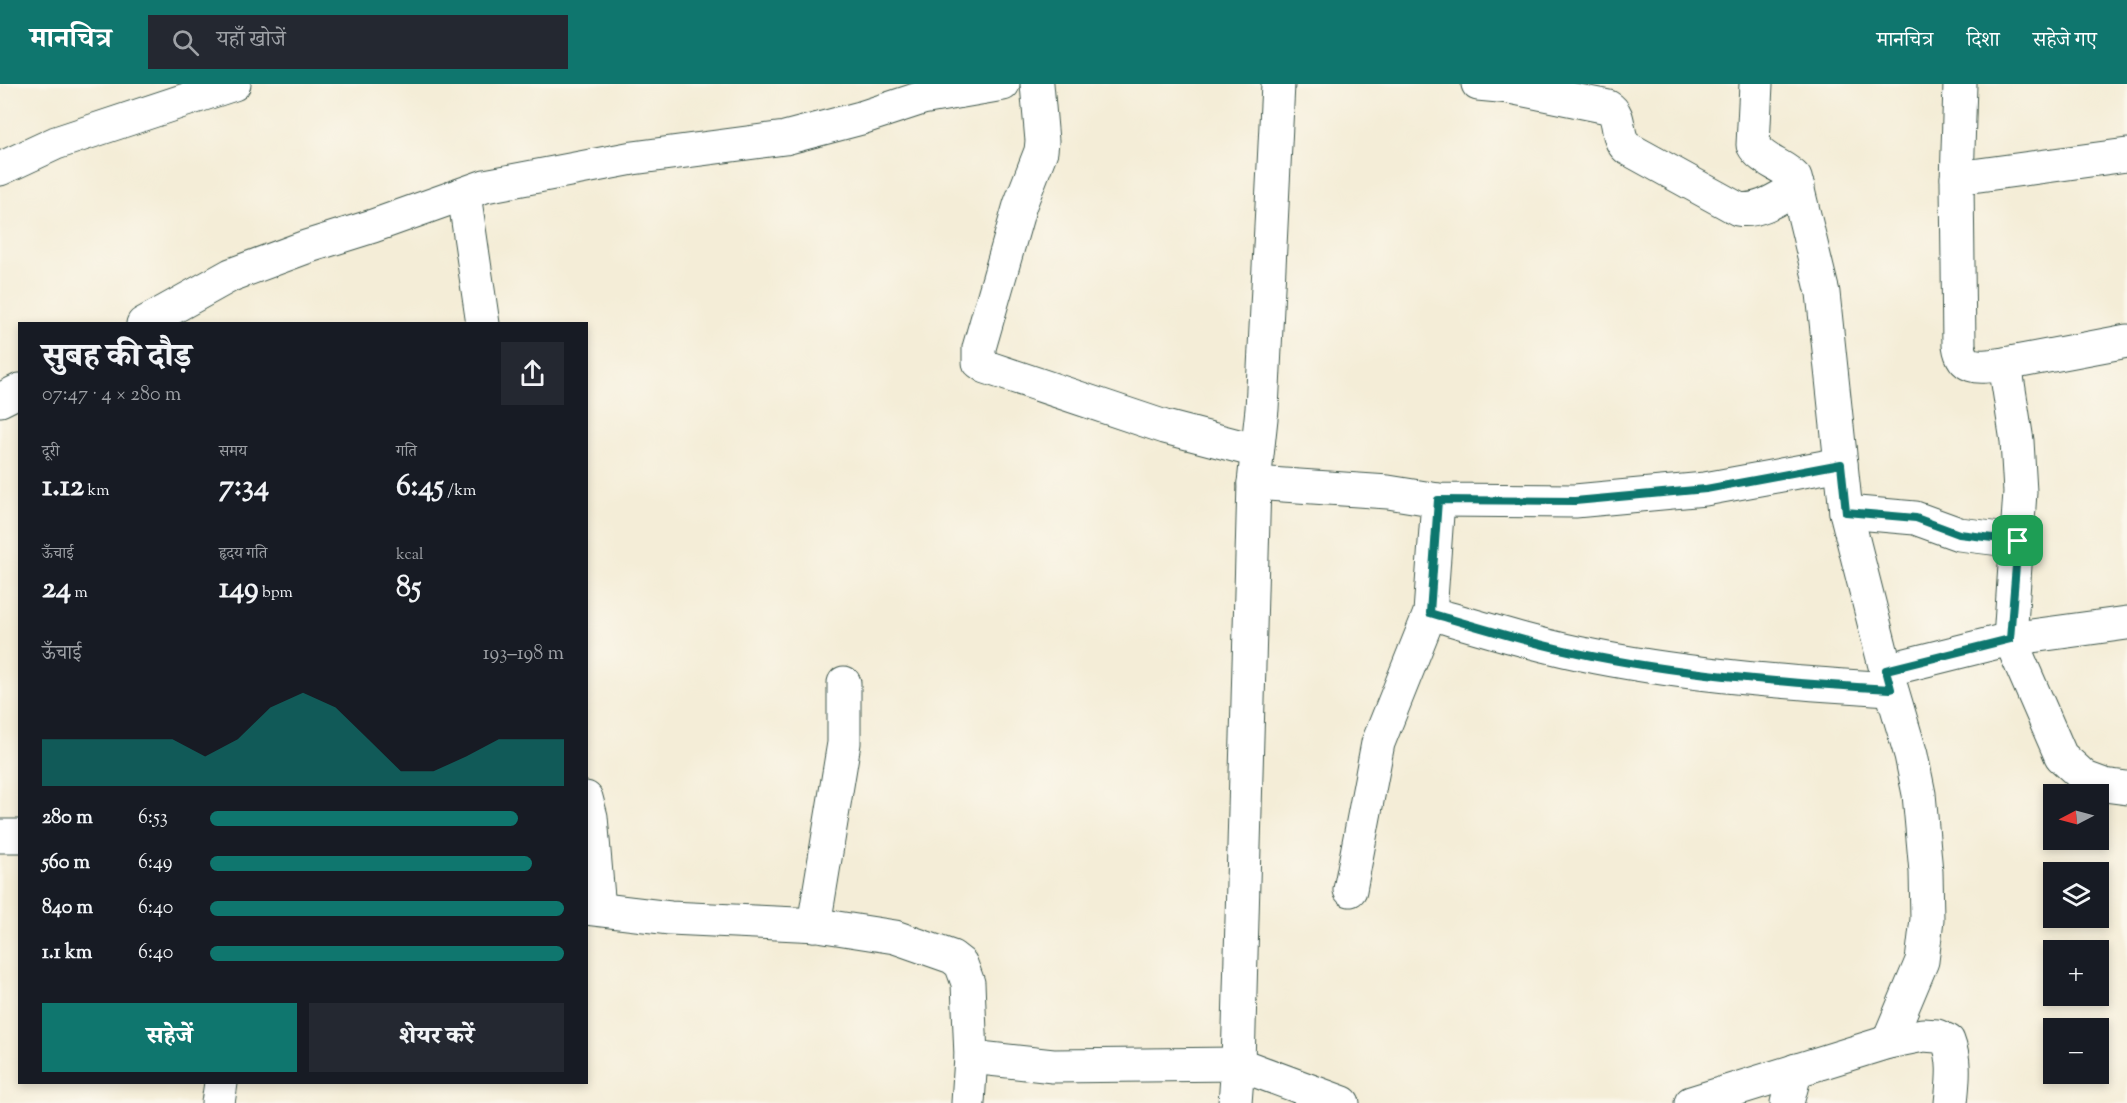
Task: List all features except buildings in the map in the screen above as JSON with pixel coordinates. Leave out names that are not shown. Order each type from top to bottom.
[{"type":"street","points":[[0,169],[56,143],[234,84]]},
{"type":"street","points":[[147,322],[231,275],[485,186],[633,158],[785,138],[861,118],[922,98],[1003,84]]},
{"type":"street","points":[[1038,84],[1041,152],[1020,205],[979,348],[979,362],[996,370],[1165,427],[1257,451]]},
{"type":"street","points":[[1235,1103],[1238,1064],[1254,483],[1262,409],[1278,84]]},
{"type":"street","points":[[1478,84],[1510,86],[1608,107],[1616,114],[1621,142],[1627,148],[1738,209],[1747,211],[1756,209],[1798,187]]},
{"type":"street","points":[[1756,84],[1753,146],[1757,152],[1790,172],[1795,178],[1823,293],[1846,512],[1888,680],[1911,755],[1919,794],[1926,872],[1926,919],[1922,961],[1888,1042]]},
{"type":"street","points":[[1960,84],[1957,178],[1960,355],[1974,366],[2005,364],[2127,341]]},
{"type":"street","points":[[1957,178],[2127,155]]},
{"type":"street","points":[[464,194],[483,322]]},
{"type":"street","points":[[2005,364],[2020,492],[2010,639],[2061,756],[2085,778],[2104,785],[2127,788]]},
{"type":"street","points":[[0,400],[18,391]]},
{"type":"street","points":[[1254,483],[1388,492],[1438,500],[1575,501],[1706,489],[1841,464]]},
{"type":"street","points":[[1350,890],[1378,743],[1430,613],[1438,500]]},
{"type":"street","points":[[1846,512],[1916,518],[1959,534],[2018,541]]},
{"type":"street","points":[[1430,613],[1520,639],[1596,657],[1657,667],[1817,684],[1888,680],[2010,639],[2127,623]]},
{"type":"street","points":[[814,925],[844,743],[844,683]]},
{"type":"street","points":[[588,806],[591,817],[593,909],[670,918],[814,925],[895,937],[952,957],[961,964],[970,995],[971,1057],[968,1103]]},
{"type":"street","points":[[0,836],[18,836]]},
{"type":"street","points":[[1690,1103],[1888,1042],[1923,1035],[1937,1036],[1948,1041],[1953,1054],[1954,1069],[1951,1103]]},
{"type":"street","points":[[971,1057],[1053,1066],[1238,1064],[1343,1103]]},
{"type":"street","points":[[1788,1103],[1796,1070]]},
{"type":"street","points":[[218,1103],[221,1084]]},
{"type":"route","points":[[1841,464],[1846,512],[1916,518],[1950,532],[2018,541],[2010,639],[1886,670],[1891,689],[1667,669],[1596,657],[1520,639],[1430,613],[1438,500],[1575,501],[1706,489],[1841,464]]}]
